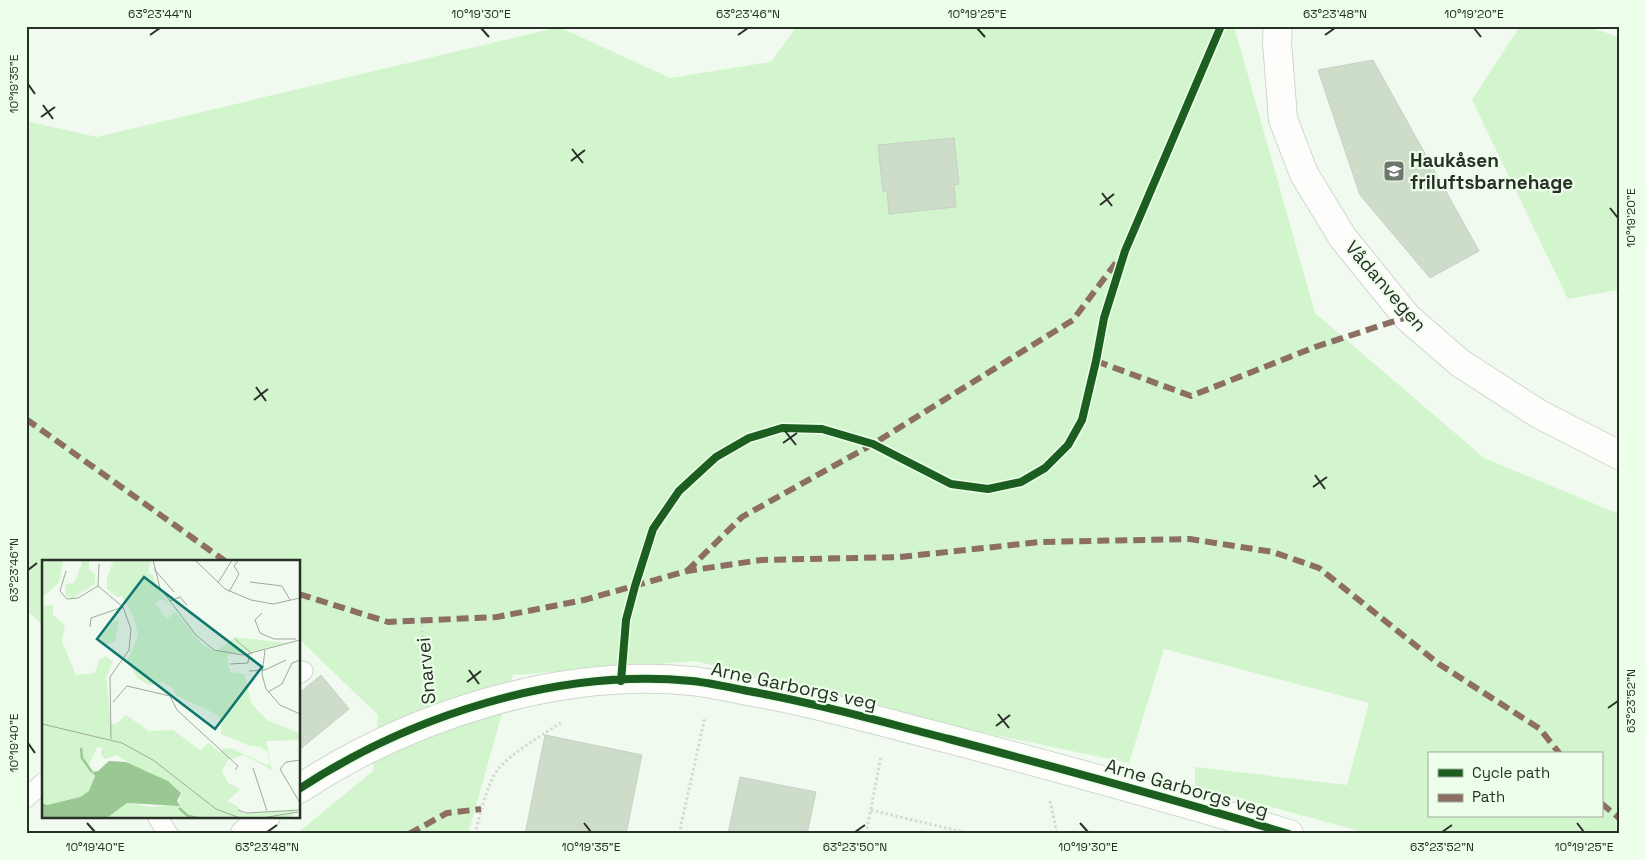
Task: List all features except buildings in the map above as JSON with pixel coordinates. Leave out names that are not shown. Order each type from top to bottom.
[{"type":"street","name":"Vådanvegen","points":[[1278,26],[1277,42],[1283,120],[1304,174],[1349,245],[1407,317],[1460,363],[1539,414],[1619,455]]},
{"type":"street","name":"Arne Garborgs veg","points":[[300,788],[324,772],[372,746],[430,722],[508,696],[579,684],[651,680],[690,681],[796,700],[888,723],[1043,764],[1252,829],[1289,834]]},
{"type":"street","points":[[245,834],[264,818]]},
{"type":"lane","points":[[26,798],[42,784]]},
{"type":"lane","points":[[158,818],[168,834]]},
{"type":"path","points":[[679,834],[713,684]]},
{"type":"path","points":[[474,834],[484,799],[499,769],[524,748],[569,717]]},
{"type":"path","points":[[866,834],[888,723]]},
{"type":"path","points":[[870,810],[971,834]]},
{"type":"green space","points":[[797,26],[1234,26],[1315,313],[1484,458],[1619,514],[1619,834],[1370,834],[1195,786],[1195,767],[1347,785],[1369,703],[1164,649],[1129,763],[938,723],[696,661],[513,675],[468,834],[296,834],[373,771],[378,715],[300,640],[300,560],[42,560],[42,624],[26,610],[26,121],[97,137],[559,27],[670,78],[771,62]]},
{"type":"green space","points":[[1520,26],[1586,26],[1619,37],[1619,281],[1617,290],[1568,299],[1472,100]]},
{"type":"marked path","points":[[687,571],[742,517],[873,444],[1073,320],[1118,260]]},
{"type":"marked path","points":[[1096,361],[1191,396],[1315,347],[1407,317]]},
{"type":"marked path","points":[[26,419],[224,560]]},
{"type":"marked path","points":[[300,594],[388,622],[497,617],[584,600],[687,571],[761,560],[900,557],[1040,542],[1190,539],[1273,552],[1319,568],[1439,664],[1540,729],[1558,752]]},
{"type":"marked path","points":[[1602,804],[1619,818]]},
{"type":"marked path","points":[[409,834],[447,813],[481,809]]},
{"type":"cycle path","points":[[621,681],[626,620],[653,529],[679,491],[716,457],[749,438],[782,428],[822,429],[873,444],[951,484],[988,489],[1021,482],[1045,468],[1068,445],[1082,420],[1104,318],[1125,251],[1221,26]]},
{"type":"cycle path","points":[[300,788],[342,763],[388,740],[437,719],[486,703],[538,690],[589,682],[641,679],[692,681],[824,707],[992,750],[1289,834]]},
{"type":"place","name":"Haukåsen friluftsbarnehage","points":[[1394,171]]}]
